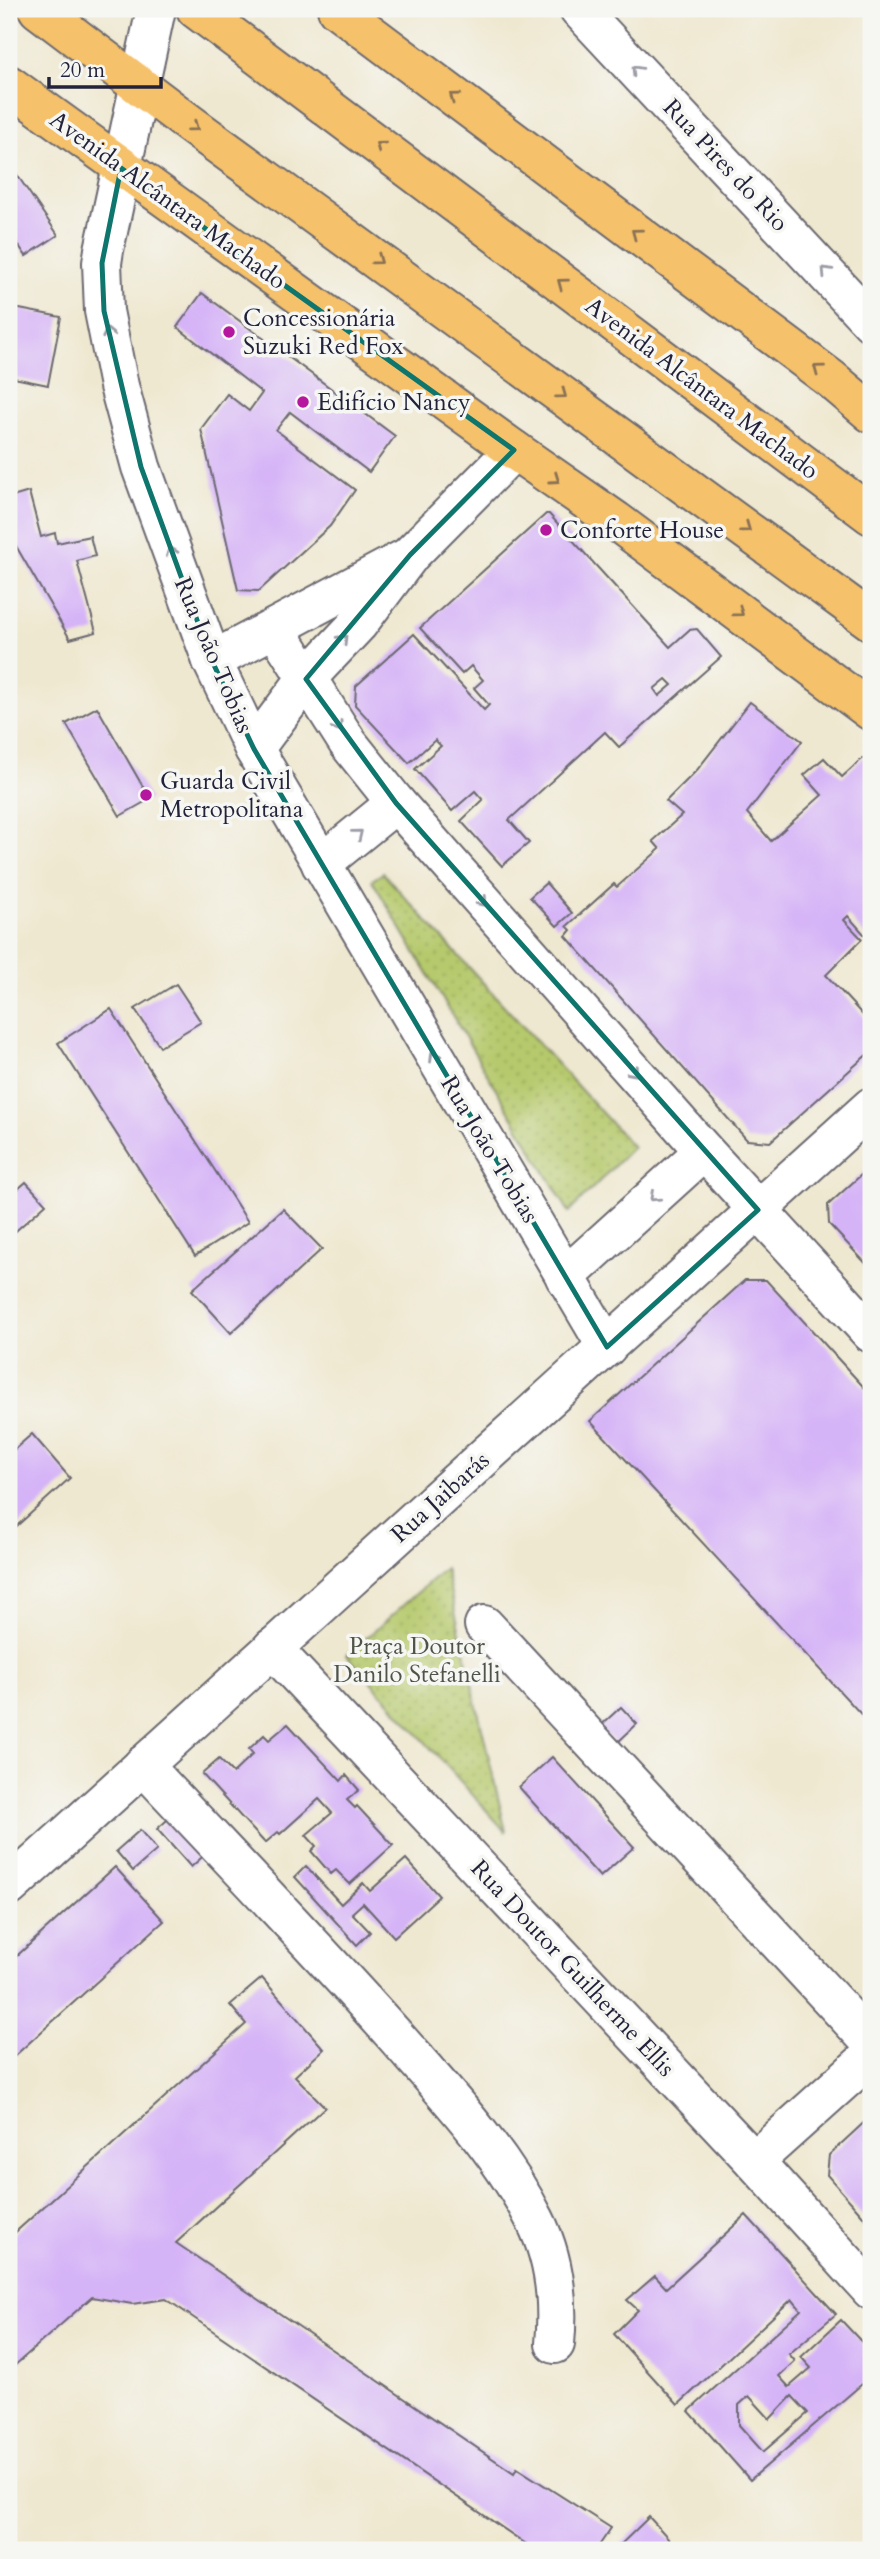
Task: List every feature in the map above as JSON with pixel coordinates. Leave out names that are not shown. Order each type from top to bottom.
[{"type":"main road","points":[[38,9],[871,621]]},
{"type":"main road","name":"Avenida Alcântara Machado","points":[[196,9],[871,515]]},
{"type":"main road","points":[[337,9],[831,379],[871,413]]},
{"type":"main road","name":"Avenida Alcântara Machado","points":[[9,85],[616,521],[871,711]]},
{"type":"street","name":"Rua João Tobias","points":[[156,9],[102,263],[104,311],[119,386],[141,467],[212,661],[254,749],[607,1347]]},
{"type":"street","name":"Rua Pires do Rio","points":[[579,9],[871,322]]},
{"type":"street","points":[[254,749],[306,679],[358,624],[410,555],[514,450]]},
{"type":"street","points":[[212,661],[410,555]]},
{"type":"street","points":[[275,628],[348,743],[396,803],[704,1151],[871,1333]]},
{"type":"street","points":[[321,864],[396,803]]},
{"type":"street","name":"Rua Jaibarás","points":[[9,1887],[871,1107]]},
{"type":"street","points":[[565,1277],[704,1151]]},
{"type":"street","points":[[484,1625],[871,2042]]},
{"type":"street","name":"Rua Doutor Guilherme Ellis","points":[[272,1648],[754,2161],[871,2290]]},
{"type":"street","points":[[143,1765],[369,2008],[464,2115],[506,2171],[536,2221],[553,2269],[559,2309],[555,2344]]},
{"type":"street","points":[[754,2161],[871,2056]]},
{"type":"highlighted area","points":[[121,168],[514,450],[410,555],[306,679],[396,803],[758,1210],[607,1347],[254,749],[212,661],[141,467],[104,311],[102,263]]},
{"type":"green space","points":[[383,873],[633,1147],[569,1212],[372,880]]},
{"type":"green space","name":"Praça Doutor Danilo Stefanelli","points":[[445,1568],[506,1832],[347,1655]]},
{"type":"building","points":[[9,163],[58,235],[26,256],[9,231]]},
{"type":"building","name":"Edifício Nancy","points":[[202,293],[395,436],[369,472],[290,412],[276,430],[355,490],[330,526],[259,591],[238,590],[201,429],[227,394],[249,411],[262,393],[177,327]]},
{"type":"building","points":[[9,307],[61,317],[48,385],[9,377]]},
{"type":"building","points":[[29,492],[41,537],[55,533],[57,543],[90,536],[95,556],[77,561],[96,632],[70,639],[9,534],[9,498]]},
{"type":"building","points":[[549,514],[670,647],[689,630],[697,629],[721,657],[619,747],[605,732],[509,820],[529,843],[502,866],[461,821],[483,800],[475,791],[452,811],[415,769],[441,746],[435,740],[409,763],[355,705],[356,686],[414,634],[484,710],[489,705],[474,688],[483,680],[471,666],[462,674],[420,628]],"holes":[[[666,679],[672,685],[659,696],[654,689]]]},
{"type":"building","points":[[750,702],[802,741],[747,813],[771,841],[822,795],[804,775],[824,758],[842,777],[871,751],[871,942],[848,916],[844,920],[862,939],[826,975],[871,1024],[871,1051],[770,1142],[747,1140],[566,936],[571,930],[567,926],[614,884],[617,887],[660,849],[653,841],[682,815],[666,801],[697,770]]},
{"type":"building","points":[[97,707],[150,799],[120,816],[66,724]]},
{"type":"building","points":[[546,883],[572,913],[557,926],[530,897]]},
{"type":"building","points":[[176,984],[201,1022],[160,1047],[135,1009]]},
{"type":"building","points":[[111,1009],[248,1222],[195,1256],[58,1043]]},
{"type":"building","points":[[871,1166],[871,1269],[829,1224],[828,1205]]},
{"type":"building","points":[[26,1182],[46,1204],[9,1237],[9,1197]]},
{"type":"building","points":[[283,1209],[322,1249],[231,1333],[192,1290]]},
{"type":"building","points":[[745,1280],[766,1280],[871,1395],[871,1725],[590,1421]]},
{"type":"building","points":[[32,1434],[70,1478],[9,1533],[9,1454]]},
{"type":"building","points":[[621,1707],[637,1724],[616,1744],[599,1727]]},
{"type":"building","points":[[288,1724],[341,1781],[346,1775],[359,1790],[347,1800],[355,1808],[357,1806],[393,1845],[350,1884],[336,1870],[331,1874],[311,1851],[316,1846],[306,1835],[332,1813],[319,1799],[280,1834],[278,1832],[265,1843],[202,1774],[219,1759],[233,1773],[253,1754],[249,1749],[264,1735],[269,1740]]},
{"type":"building","points":[[552,1757],[634,1847],[600,1877],[519,1787]]},
{"type":"building","points":[[175,1813],[209,1851],[191,1867],[157,1829]]},
{"type":"building","points":[[140,1830],[157,1850],[133,1871],[116,1851]]},
{"type":"building","points":[[406,1859],[439,1896],[394,1937],[363,1903],[352,1913],[370,1932],[357,1945],[295,1877],[306,1866],[341,1904],[363,1883],[370,1891]]},
{"type":"building","points":[[115,1867],[164,1921],[9,2061],[9,1963]]},
{"type":"building","points":[[262,1978],[324,2049],[295,2076],[325,2107],[176,2243],[514,2473],[517,2468],[611,2528],[596,2550],[535,2550],[166,2299],[132,2304],[92,2297],[13,2367],[9,2363],[9,2238],[246,2024],[230,2005]]},
{"type":"building","points":[[871,2116],[871,2225],[827,2175],[829,2155]]},
{"type":"building","points":[[746,2215],[836,2314],[789,2354],[795,2361],[779,2376],[789,2387],[811,2368],[801,2357],[841,2320],[871,2352],[871,2384],[866,2388],[862,2384],[750,2480],[689,2411],[801,2310],[792,2299],[678,2405],[614,2334],[638,2310],[627,2300],[655,2276],[666,2288]],"holes":[[[749,2396],[770,2419],[792,2396],[808,2413],[763,2452],[739,2425],[739,2405]]]},
{"type":"building","points":[[649,2517],[679,2550],[615,2550]]},
{"type":"place","name":"Concessionária Suzuki Red Fox","points":[[229,332]]},
{"type":"place","name":"Edifício Nancy","points":[[303,402]]},
{"type":"place","name":"Conforte House","points":[[546,530]]},
{"type":"place","name":"Guarda Civil Metropolitana","points":[[146,795]]}]
